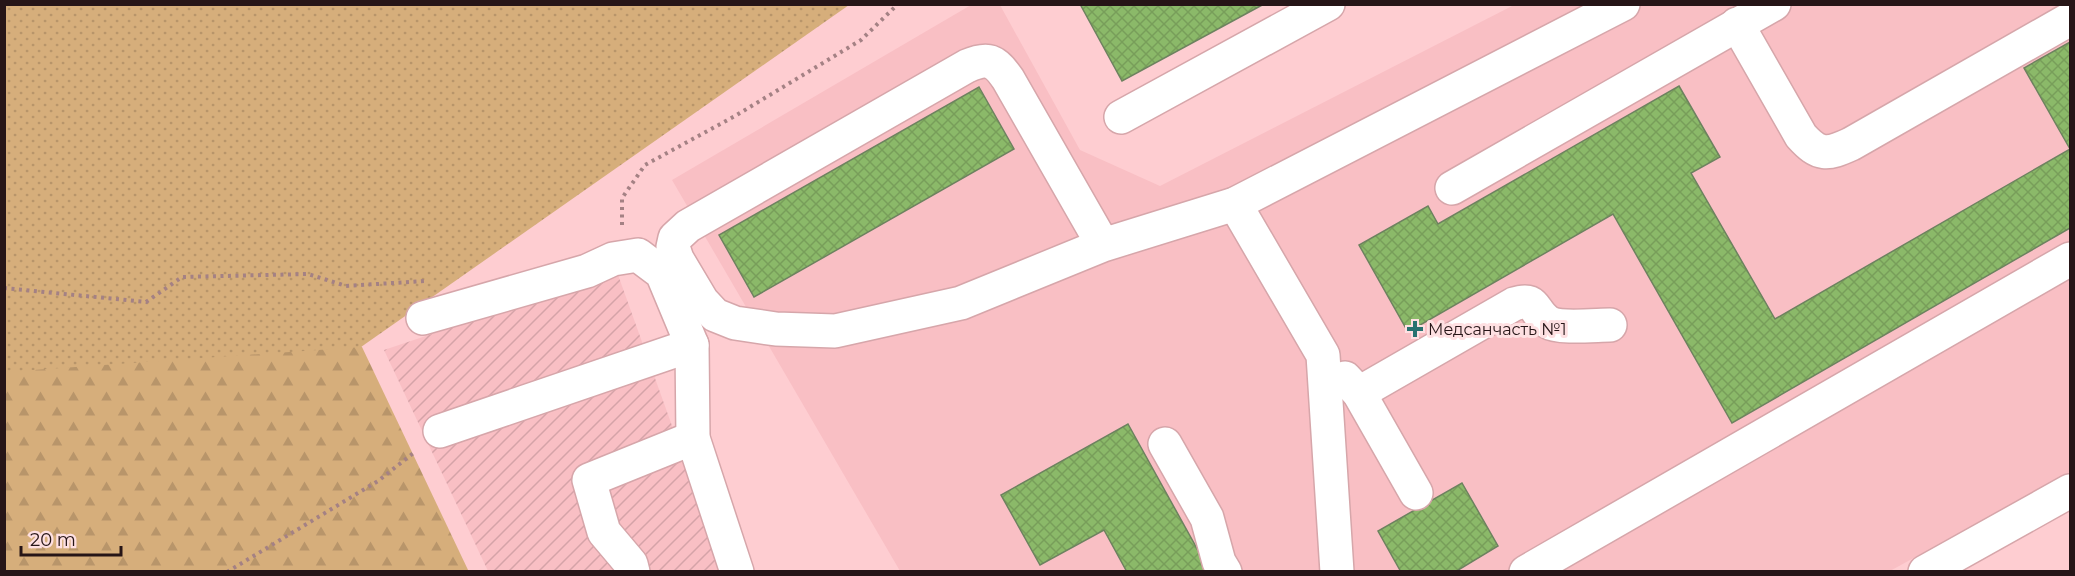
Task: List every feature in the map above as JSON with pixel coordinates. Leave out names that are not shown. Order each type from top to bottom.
[{"type":"lane","points":[[1121,117],[1328,4]]},
{"type":"lane","points":[[1103,245],[1008,78],[997,64],[981,60],[688,226],[675,238],[673,247],[677,259],[702,302],[716,315],[735,323],[776,329],[835,331],[961,303],[1103,245],[1235,204],[1623,4]]},
{"type":"lane","points":[[1452,188],[1774,4]]},
{"type":"lane","points":[[1737,24],[1801,136],[1813,149],[1830,153],[1851,144],[2070,19]]},
{"type":"lane","points":[[1235,204],[1323,355],[1359,393],[1416,493]]},
{"type":"lane","points":[[423,318],[587,271],[614,259],[638,255],[662,273],[692,345],[693,438],[737,572]]},
{"type":"lane","points":[[1526,572],[2070,259]]},
{"type":"lane","points":[[1359,393],[1523,301],[1532,303],[1548,322],[1562,325],[1610,325]]},
{"type":"lane","points":[[440,431],[692,345]]},
{"type":"lane","points":[[1323,355],[1337,572]]},
{"type":"lane","points":[[633,572],[631,564],[604,532],[589,480],[693,438]]},
{"type":"lane","points":[[1165,444],[1207,518],[1219,562],[1225,572]]},
{"type":"lane","points":[[1925,572],[2070,490]]},
{"type":"path","points":[[638,255],[621,224],[622,198],[645,165],[735,116],[861,40],[898,4]]},
{"type":"path","points":[[4,288],[146,302],[182,277],[308,274],[346,286],[443,279],[472,303]]},
{"type":"path","points":[[227,572],[378,481],[440,431]]},
{"type":"shaded area","name":"Медсанчасть №1","points":[[971,5],[1000,5],[1080,150],[1160,186],[1514,5],[2070,5],[2070,472],[1890,571],[900,571],[672,180]]},
{"type":"shaded area","points":[[617,272],[724,571],[488,571],[384,350]]},
{"type":"green space","points":[[4,5],[362,347],[469,572],[5,571]]},
{"type":"green space","points":[[5,5],[849,5],[361,347],[5,372]]},
{"type":"building","points":[[1080,4],[1264,4],[1122,81]]},
{"type":"building","points":[[2070,42],[2070,149],[2024,68]]},
{"type":"building","points":[[1679,86],[1720,157],[1691,173],[1775,319],[2070,149],[2070,228],[1732,423],[1613,214],[1408,332],[1359,245],[1428,206],[1438,224]]},
{"type":"building","points":[[979,87],[1014,149],[754,297],[719,235]]},
{"type":"building","points":[[1128,424],[1210,572],[1127,572],[1104,530],[1040,565],[1001,495]]},
{"type":"building","points":[[1462,483],[1498,546],[1455,572],[1401,572],[1378,531]]},
{"type":"place","name":"Медсанчасть №1","points":[[1415,329]]}]
